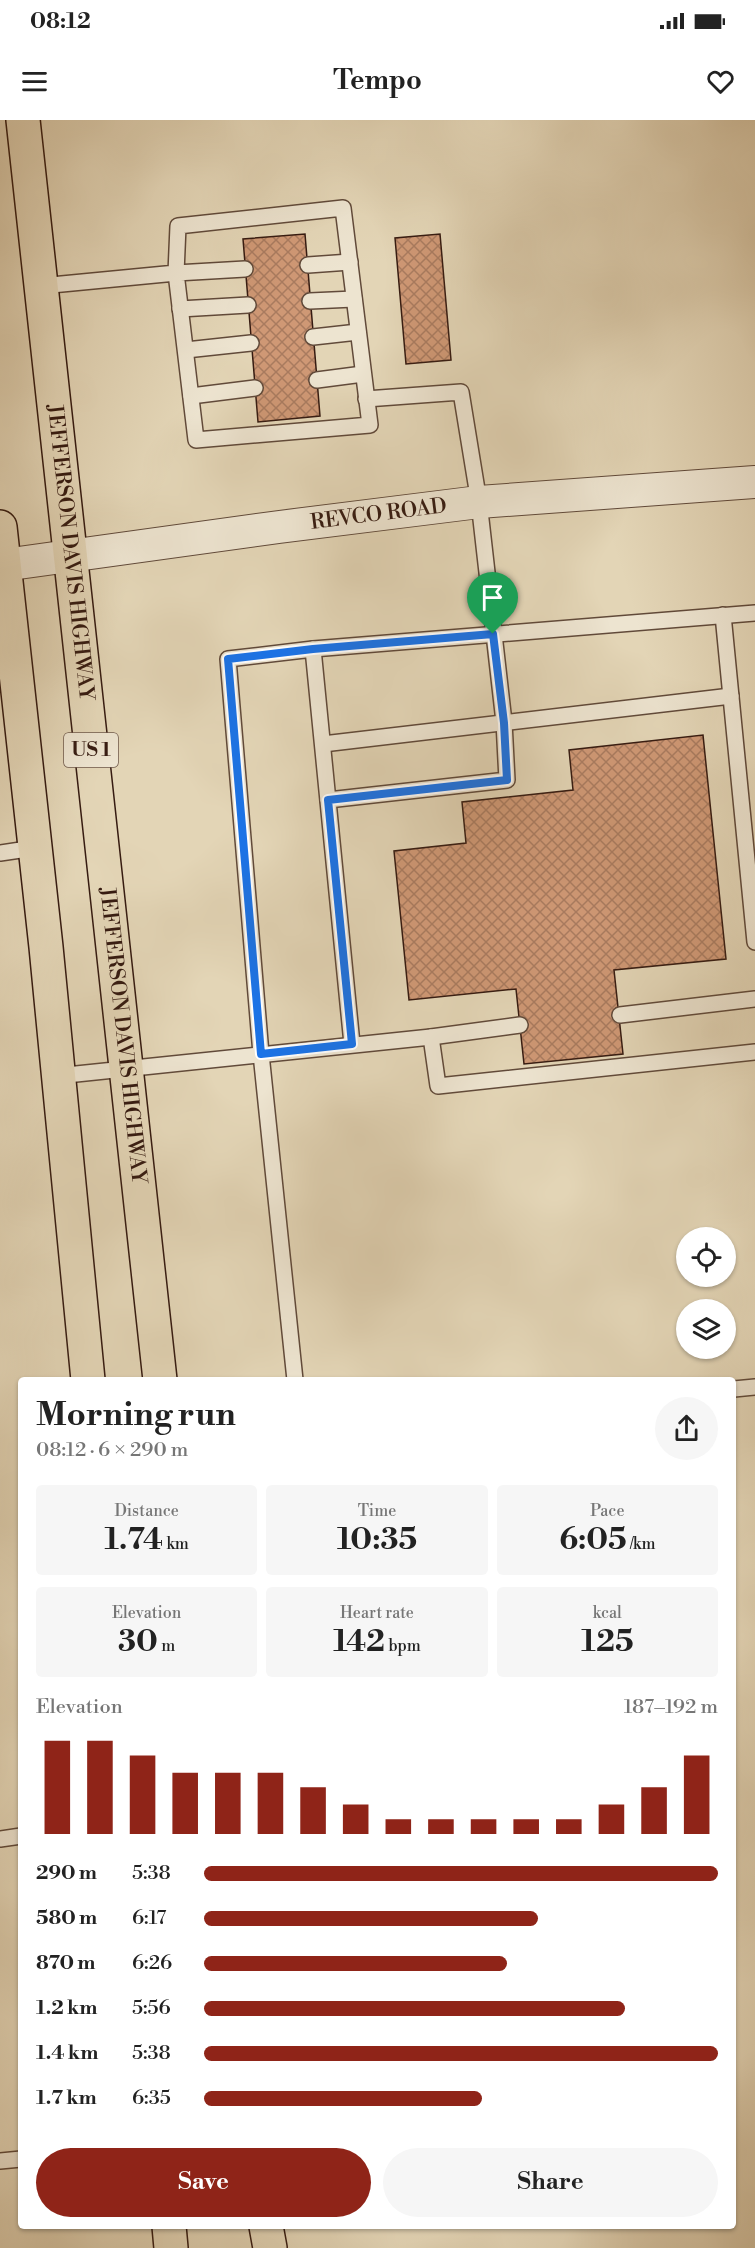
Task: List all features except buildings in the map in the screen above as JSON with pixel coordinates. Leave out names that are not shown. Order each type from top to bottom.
[{"type":"highway","name":"JEFFERSON DAVIS HIGHWAY","points":[[23,120],[160,1377]]},
{"type":"highway","points":[[0,527],[4,565],[8,673],[34,848],[88,1377]]},
{"type":"highway","points":[[169,2229],[171,2248]]},
{"type":"highway","points":[[267,2229],[270,2248]]},
{"type":"street","name":"REVCO ROAD","points":[[4,565],[479,502],[755,482]]},
{"type":"lane","points":[[344,208],[350,262],[369,425],[196,440],[176,273],[178,226],[344,208]]},
{"type":"lane","points":[[308,265],[350,262]]},
{"type":"lane","points":[[41,286],[245,269]]},
{"type":"lane","points":[[310,301],[354,299]]},
{"type":"lane","points":[[180,309],[248,305]]},
{"type":"lane","points":[[313,337],[358,332]]},
{"type":"lane","points":[[186,350],[251,343]]},
{"type":"lane","points":[[317,380],[363,374]]},
{"type":"lane","points":[[191,396],[255,388]]},
{"type":"lane","points":[[328,800],[507,780],[504,723],[479,502],[461,392],[366,399]]},
{"type":"lane","points":[[295,1377],[261,1054],[228,659],[313,649],[755,613]]},
{"type":"lane","points":[[723,615],[755,942]]},
{"type":"lane","points":[[313,649],[352,1044]]},
{"type":"lane","points":[[323,744],[731,696]]},
{"type":"lane","points":[[0,853],[34,848]]},
{"type":"lane","points":[[620,1015],[755,999]]},
{"type":"lane","points":[[57,1076],[431,1037],[520,1025]]},
{"type":"lane","points":[[431,1037],[438,1086],[755,1052]]},
{"type":"lane","points":[[736,1389],[755,1387]]},
{"type":"lane","points":[[0,1839],[18,1836]]},
{"type":"lane","points":[[0,2161],[18,2159]]},
{"type":"route","points":[[493,634],[504,723],[507,780],[328,800],[352,1044],[261,1054],[228,659],[313,649],[493,634]]}]
